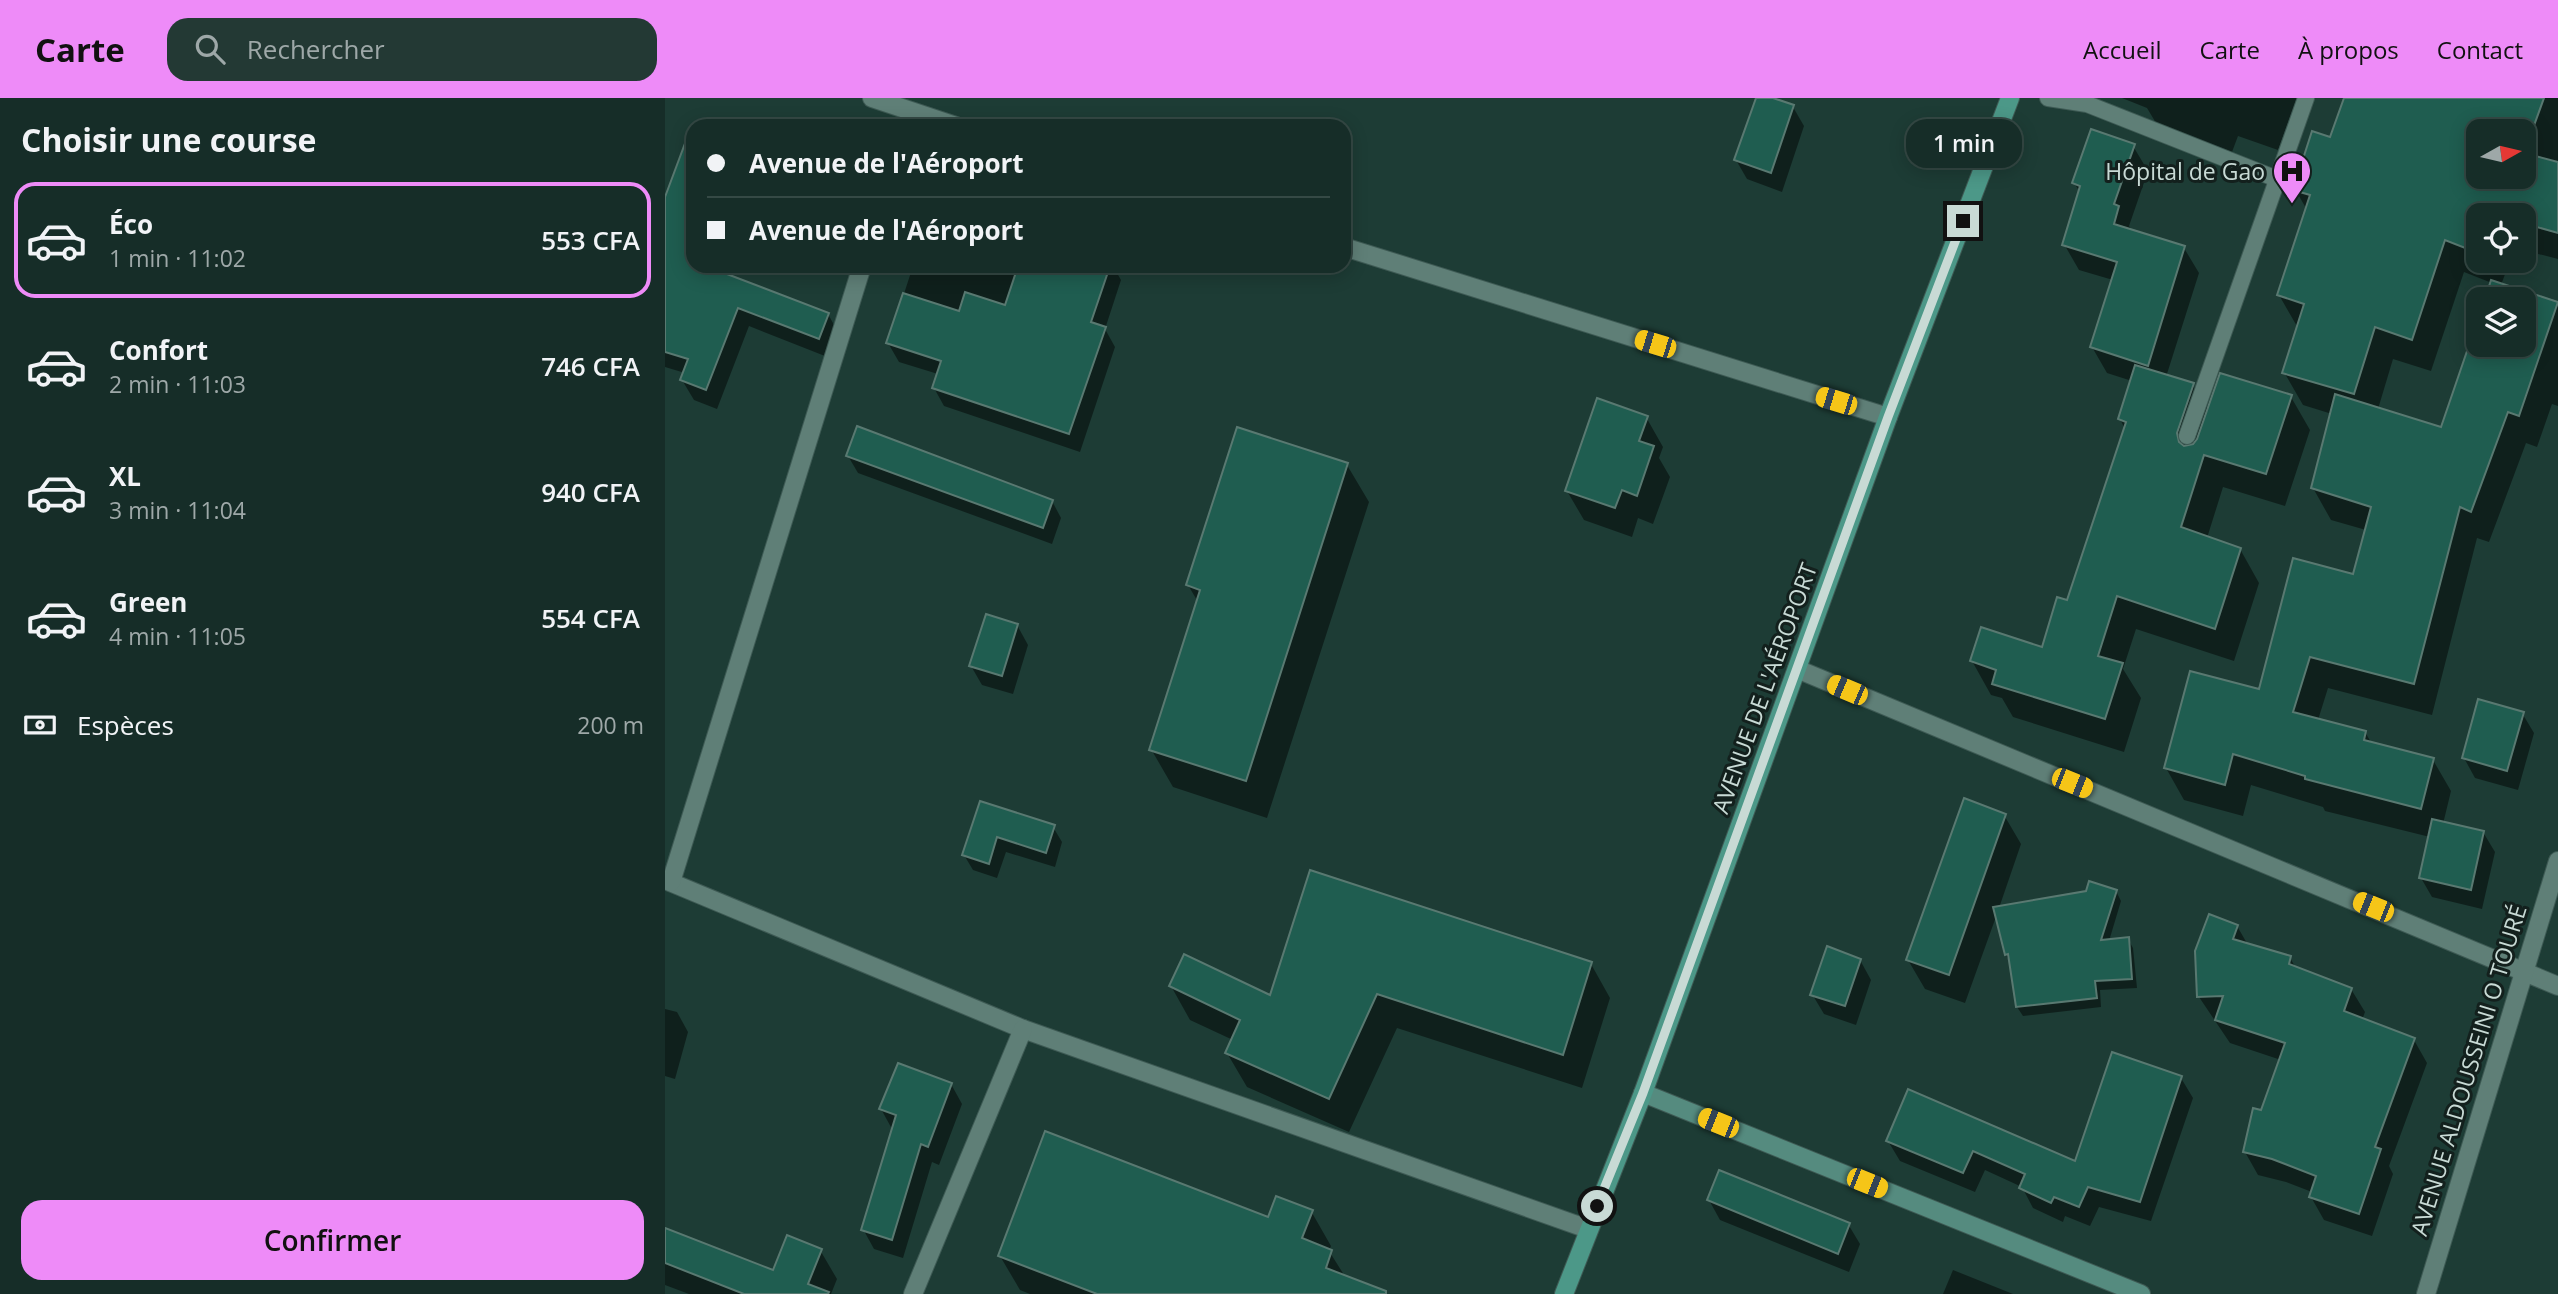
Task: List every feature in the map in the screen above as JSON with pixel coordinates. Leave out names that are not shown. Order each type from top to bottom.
[{"type":"main road","name":"AVENUE DE L'AÉROPORT","points":[[1564,1294],[1643,1093],[1888,417],[2010,98]]},
{"type":"street","points":[[872,98],[908,119]]},
{"type":"street","points":[[1351,249],[1888,417]]},
{"type":"street","points":[[860,273],[668,881],[1023,1030],[1588,1229]]},
{"type":"street","points":[[1797,669],[2558,986]]},
{"type":"street","name":"AVENUE ALDOUSSEINI O TOURÉ","points":[[2426,1294],[2558,861]]},
{"type":"street","points":[[913,1294],[1023,1030]]},
{"type":"street","points":[[1643,1093],[2141,1294]]},
{"type":"lane","points":[[2048,98],[2087,104],[2277,179]]},
{"type":"lane","points":[[2187,436],[2306,98]]},
{"type":"building","points":[[1756,98],[1773,98],[1794,105],[1771,173],[1734,160]]},
{"type":"building","points":[[2344,98],[2544,98],[2536,120],[2466,119],[2466,189],[2536,189],[2536,156],[2558,162],[2558,233],[2536,227],[2536,203],[2466,203],[2466,248],[2445,240],[2412,340],[2375,327],[2354,394],[2282,373],[2304,304],[2277,295],[2310,195],[2293,190],[2312,131],[2330,137]]},
{"type":"building","points":[[2091,129],[2135,144],[2114,204],[2119,206],[2114,224],[2185,246],[2148,366],[2090,347],[2117,262],[2062,245],[2080,186],[2072,183]]},
{"type":"building","points":[[686,141],[686,273],[724,273],[829,313],[819,339],[738,308],[706,390],[680,380],[688,359],[665,352],[665,197]]},
{"type":"building","points":[[1016,273],[1108,273],[1091,322],[1106,327],[1069,434],[932,388],[941,361],[886,343],[903,293],[959,311],[965,292],[1005,305]]},
{"type":"building","points":[[2491,280],[2512,287],[2489,287]]},
{"type":"building","points":[[2536,295],[2558,302],[2519,416],[2508,412],[2471,512],[2460,507],[2414,684],[2310,657],[2293,712],[2366,731],[2364,740],[2434,758],[2421,809],[2305,779],[2305,776],[2233,754],[2225,785],[2164,768],[2190,671],[2259,689],[2293,558],[2353,574],[2371,507],[2311,488],[2335,394],[2441,427],[2466,354],[2466,357],[2536,357]]},
{"type":"building","points":[[2135,365],[2194,383],[2177,433],[2179,442],[2184,446],[2193,444],[2197,439],[2220,373],[2292,395],[2266,474],[2204,455],[2181,527],[2241,548],[2215,629],[2117,596],[2098,656],[2123,663],[2105,719],[1992,684],[1996,670],[1970,661],[1981,627],[2042,647],[2057,597],[2067,600],[2126,422],[2118,419]]},
{"type":"building","points":[[1597,398],[1648,416],[1639,441],[1654,446],[1637,496],[1622,490],[1615,508],[1565,491]]},
{"type":"building","points":[[857,426],[1053,500],[1043,528],[846,456]]},
{"type":"building","points":[[1237,427],[1348,463],[1246,781],[1149,750],[1200,590],[1186,585]]},
{"type":"building","points":[[986,614],[1018,624],[1002,676],[969,666]]},
{"type":"building","points":[[2478,699],[2524,712],[2507,771],[2462,758]]},
{"type":"building","points":[[1964,798],[2006,814],[1949,975],[1906,960]]},
{"type":"building","points":[[980,801],[1055,825],[1046,853],[997,837],[989,864],[962,855]]},
{"type":"building","points":[[2432,819],[2484,831],[2471,890],[2419,878]]},
{"type":"building","points":[[1310,870],[1592,962],[1563,1055],[1377,994],[1329,1099],[1225,1053],[1240,1020],[1169,986],[1184,954],[1270,995]]},
{"type":"building","points":[[2089,881],[2117,890],[2101,940],[2129,937],[2132,979],[2095,981],[2097,998],[2016,1007],[2008,954],[2005,955],[1993,907],[2086,891]]},
{"type":"building","points":[[2209,914],[2238,925],[2233,939],[2291,956],[2289,964],[2352,988],[2344,1011],[2415,1038],[2375,1147],[2381,1149],[2359,1214],[2309,1197],[2316,1176],[2272,1159],[2243,1152],[2253,1108],[2261,1110],[2285,1043],[2215,1020],[2223,996],[2197,997],[2195,951]]},
{"type":"building","points":[[1827,946],[1861,959],[1845,1006],[1810,995]]},
{"type":"building","points":[[2112,1052],[2182,1076],[2140,1202],[2088,1187],[2079,1207],[2054,1197],[2051,1203],[2019,1188],[2025,1174],[1973,1151],[1963,1173],[1886,1141],[1908,1089],[2075,1161]]},
{"type":"building","points":[[898,1063],[952,1083],[928,1147],[921,1144],[892,1240],[861,1230],[896,1115],[879,1109]]},
{"type":"building","points":[[1045,1131],[1268,1217],[1276,1196],[1313,1210],[1302,1238],[1332,1250],[1326,1268],[1386,1291],[1386,1294],[1097,1294],[998,1256]]},
{"type":"building","points":[[1719,1170],[1850,1223],[1838,1254],[1707,1200]]},
{"type":"building","points":[[665,1228],[773,1270],[787,1235],[822,1249],[808,1284],[829,1292],[744,1294],[665,1263]]},
{"type":"place","name":"Hôpital de Gao","points":[[2292,205]]},
{"type":"route","points":[[1597,1206],[1643,1093],[1888,417],[1963,221]]}]
